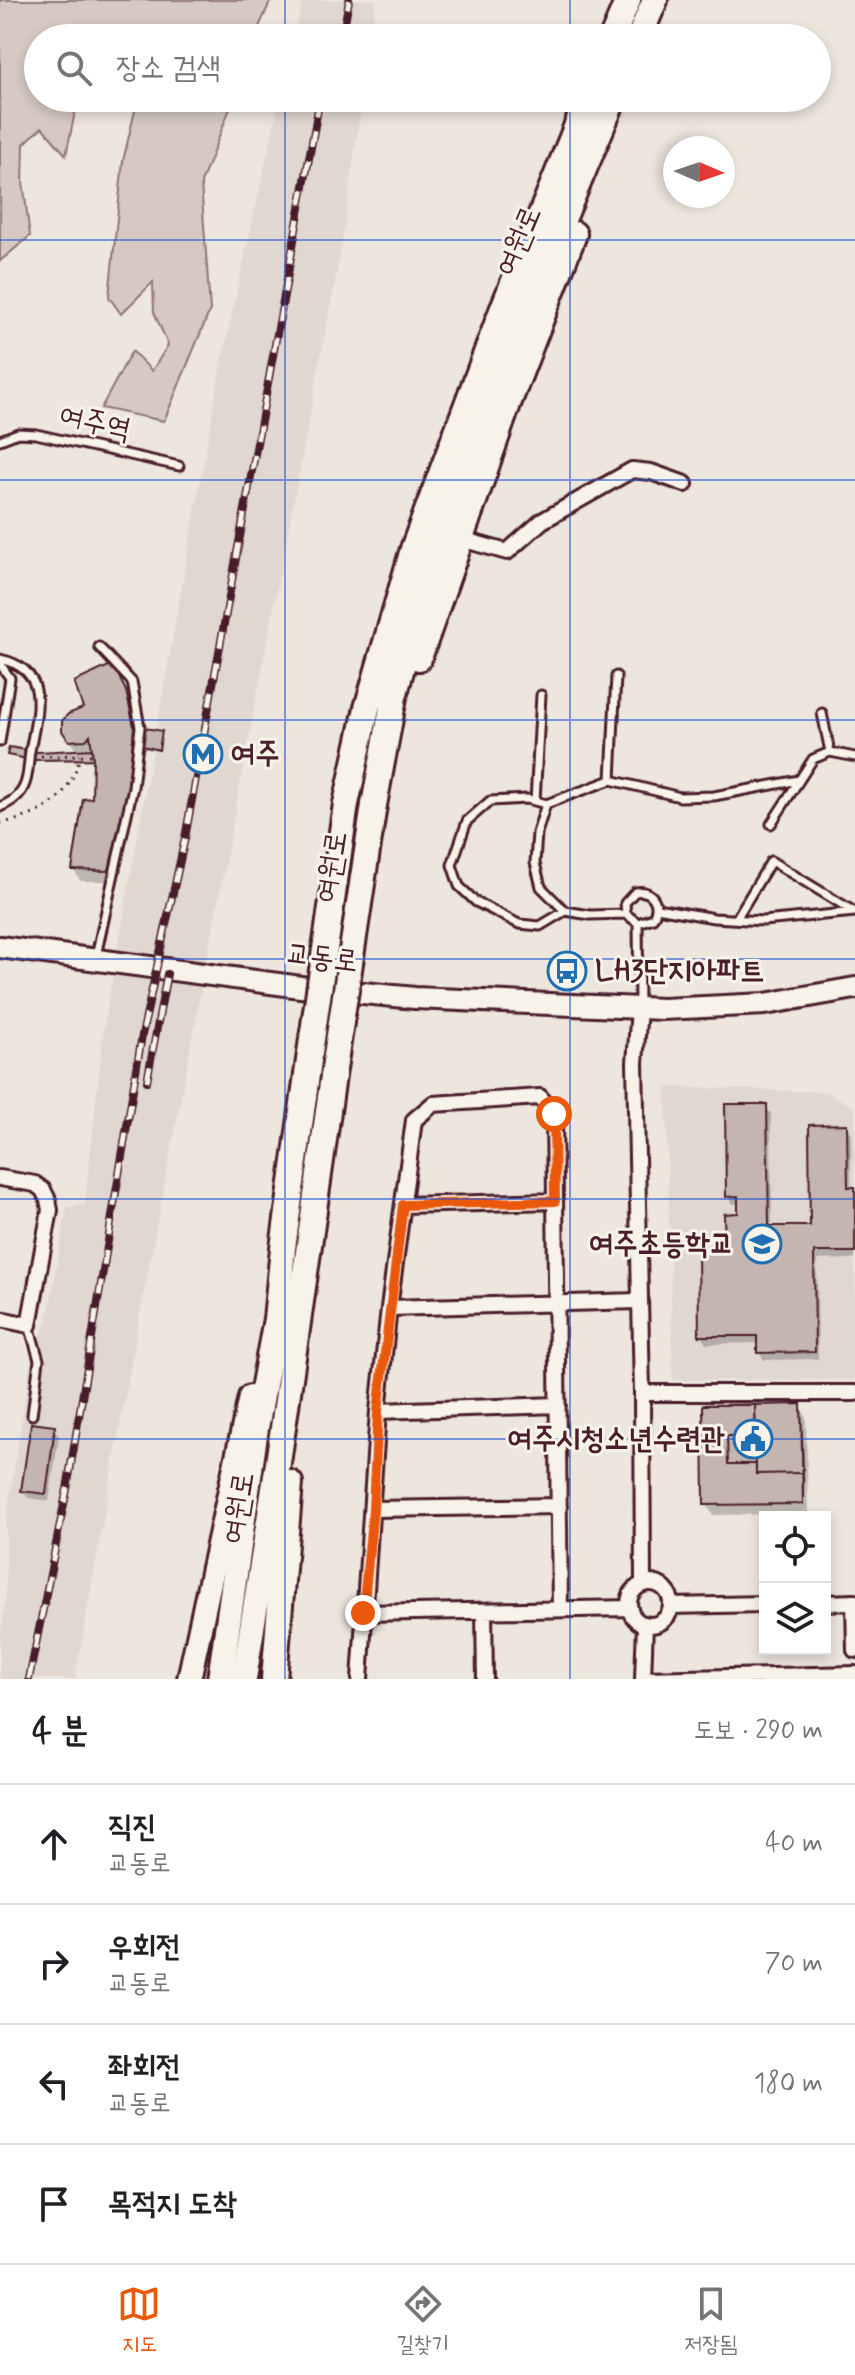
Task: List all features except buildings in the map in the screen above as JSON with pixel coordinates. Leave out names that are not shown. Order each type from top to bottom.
[{"type":"highway","points":[[618,24],[628,0]]},
{"type":"highway","points":[[645,24],[655,0]]},
{"type":"highway","name":"여원로","points":[[220,1679],[256,1428],[276,1319],[283,1248],[346,804],[367,708],[413,549],[503,308],[582,112]]},
{"type":"highway","name":"여원로","points":[[244,1679],[374,805],[394,697],[418,607],[513,338],[609,112]]},
{"type":"highway","points":[[394,697],[417,665],[508,404],[608,147],[613,112]]},
{"type":"highway","points":[[274,1679],[291,1468],[307,1326],[302,1290]]},
{"type":"main road","points":[[189,1679],[283,1248]]},
{"type":"street","points":[[461,539],[507,552],[542,521],[632,470],[651,472],[685,484]]},
{"type":"street","name":"교동로","points":[[0,947],[301,987],[387,995],[639,1008],[765,1004],[855,988]]},
{"type":"street","points":[[639,1008],[635,1063],[643,1584]]},
{"type":"street","points":[[360,1679],[378,1411],[389,1308],[414,1120],[433,1104],[540,1097],[554,1114],[560,1609]]},
{"type":"street","points":[[0,1178],[35,1184],[43,1190],[50,1210],[29,1325],[0,1319]]},
{"type":"street","points":[[403,1205],[555,1201]]},
{"type":"street","points":[[389,1308],[638,1301]]},
{"type":"street","points":[[642,1393],[855,1393]]},
{"type":"street","points":[[378,1411],[558,1405]]},
{"type":"street","points":[[373,1509],[559,1506]]},
{"type":"street","points":[[650,1583],[664,1587],[671,1606],[670,1613],[661,1622],[645,1624],[637,1620],[630,1608],[632,1594],[643,1584],[650,1583]]},
{"type":"street","points":[[831,1603],[854,1602],[855,1650]]},
{"type":"street","points":[[671,1606],[759,1604]]},
{"type":"street","points":[[363,1613],[630,1608]]},
{"type":"street","points":[[484,1611],[485,1679]]},
{"type":"street","points":[[645,1624],[643,1679],[855,1674]]},
{"type":"lane","name":"여주역","points":[[0,440],[18,433],[36,434],[179,466]]},
{"type":"lane","points":[[96,958],[133,787],[140,727],[132,682],[99,647]]},
{"type":"lane","points":[[0,662],[10,678],[0,742]]},
{"type":"lane","points":[[0,662],[25,669],[34,681],[39,701],[21,793],[0,807]]},
{"type":"lane","points":[[611,780],[616,676]]},
{"type":"lane","points":[[535,801],[541,695]]},
{"type":"lane","points":[[822,713],[830,752]]},
{"type":"lane","points":[[771,824],[813,759],[830,752],[855,757]]},
{"type":"lane","points":[[565,911],[540,926],[519,924],[476,902],[459,886],[452,865],[467,821],[490,801],[510,798],[546,804],[611,780],[680,797],[738,793],[799,780]]},
{"type":"lane","points":[[546,804],[537,833],[535,863],[541,887],[565,911],[590,915],[626,914],[638,923]]},
{"type":"lane","points":[[657,908],[736,919],[763,921],[855,912],[771,861],[736,919]]},
{"type":"lane","points":[[626,914],[627,898],[640,890],[651,894],[657,908],[653,918],[638,923]]},
{"type":"lane","points":[[638,923],[639,1008]]},
{"type":"lane","points":[[29,1325],[39,1360],[32,1415]]},
{"type":"path","points":[[0,823],[32,816],[49,806],[66,788],[80,755]]},
{"type":"path","points":[[34,757],[92,755]]},
{"type":"shaded area","points":[[0,0],[271,0],[260,24],[24,24],[24,112],[75,112],[66,155],[42,127],[24,144],[23,182],[30,236],[0,261]]},
{"type":"shaded area","points":[[303,0],[376,0],[373,24],[297,24]]},
{"type":"shaded area","points":[[135,112],[229,112],[201,183],[210,310],[164,421],[101,408],[132,351],[152,371],[168,345],[154,312],[153,282],[121,314],[109,297],[123,161]]},
{"type":"shaded area","points":[[277,112],[360,112],[341,250],[136,1335],[75,1679],[0,1679],[0,1637],[6,1597],[6,1522],[32,1354],[47,1322],[67,1207],[85,1205],[104,1027],[222,359]]},
{"type":"shaded area","name":"여주초등학교","points":[[666,1087],[827,1092],[855,1108],[855,1380],[673,1380]]},
{"type":"railway","points":[[345,24],[349,0]]},
{"type":"railway","points":[[29,1679],[67,1489],[142,1035],[185,838],[317,112]]},
{"type":"railway","points":[[147,1081],[167,974]]},
{"type":"place","name":"여주","points":[[203,754]]},
{"type":"place","name":"LH3단지아파트","points":[[567,971]]},
{"type":"place","name":"여주초등학교","points":[[762,1244]]},
{"type":"place","name":"여주시청소년수련관","points":[[753,1439]]},
{"type":"route","points":[[363,1613],[378,1411],[403,1205],[555,1201],[554,1114]]}]
